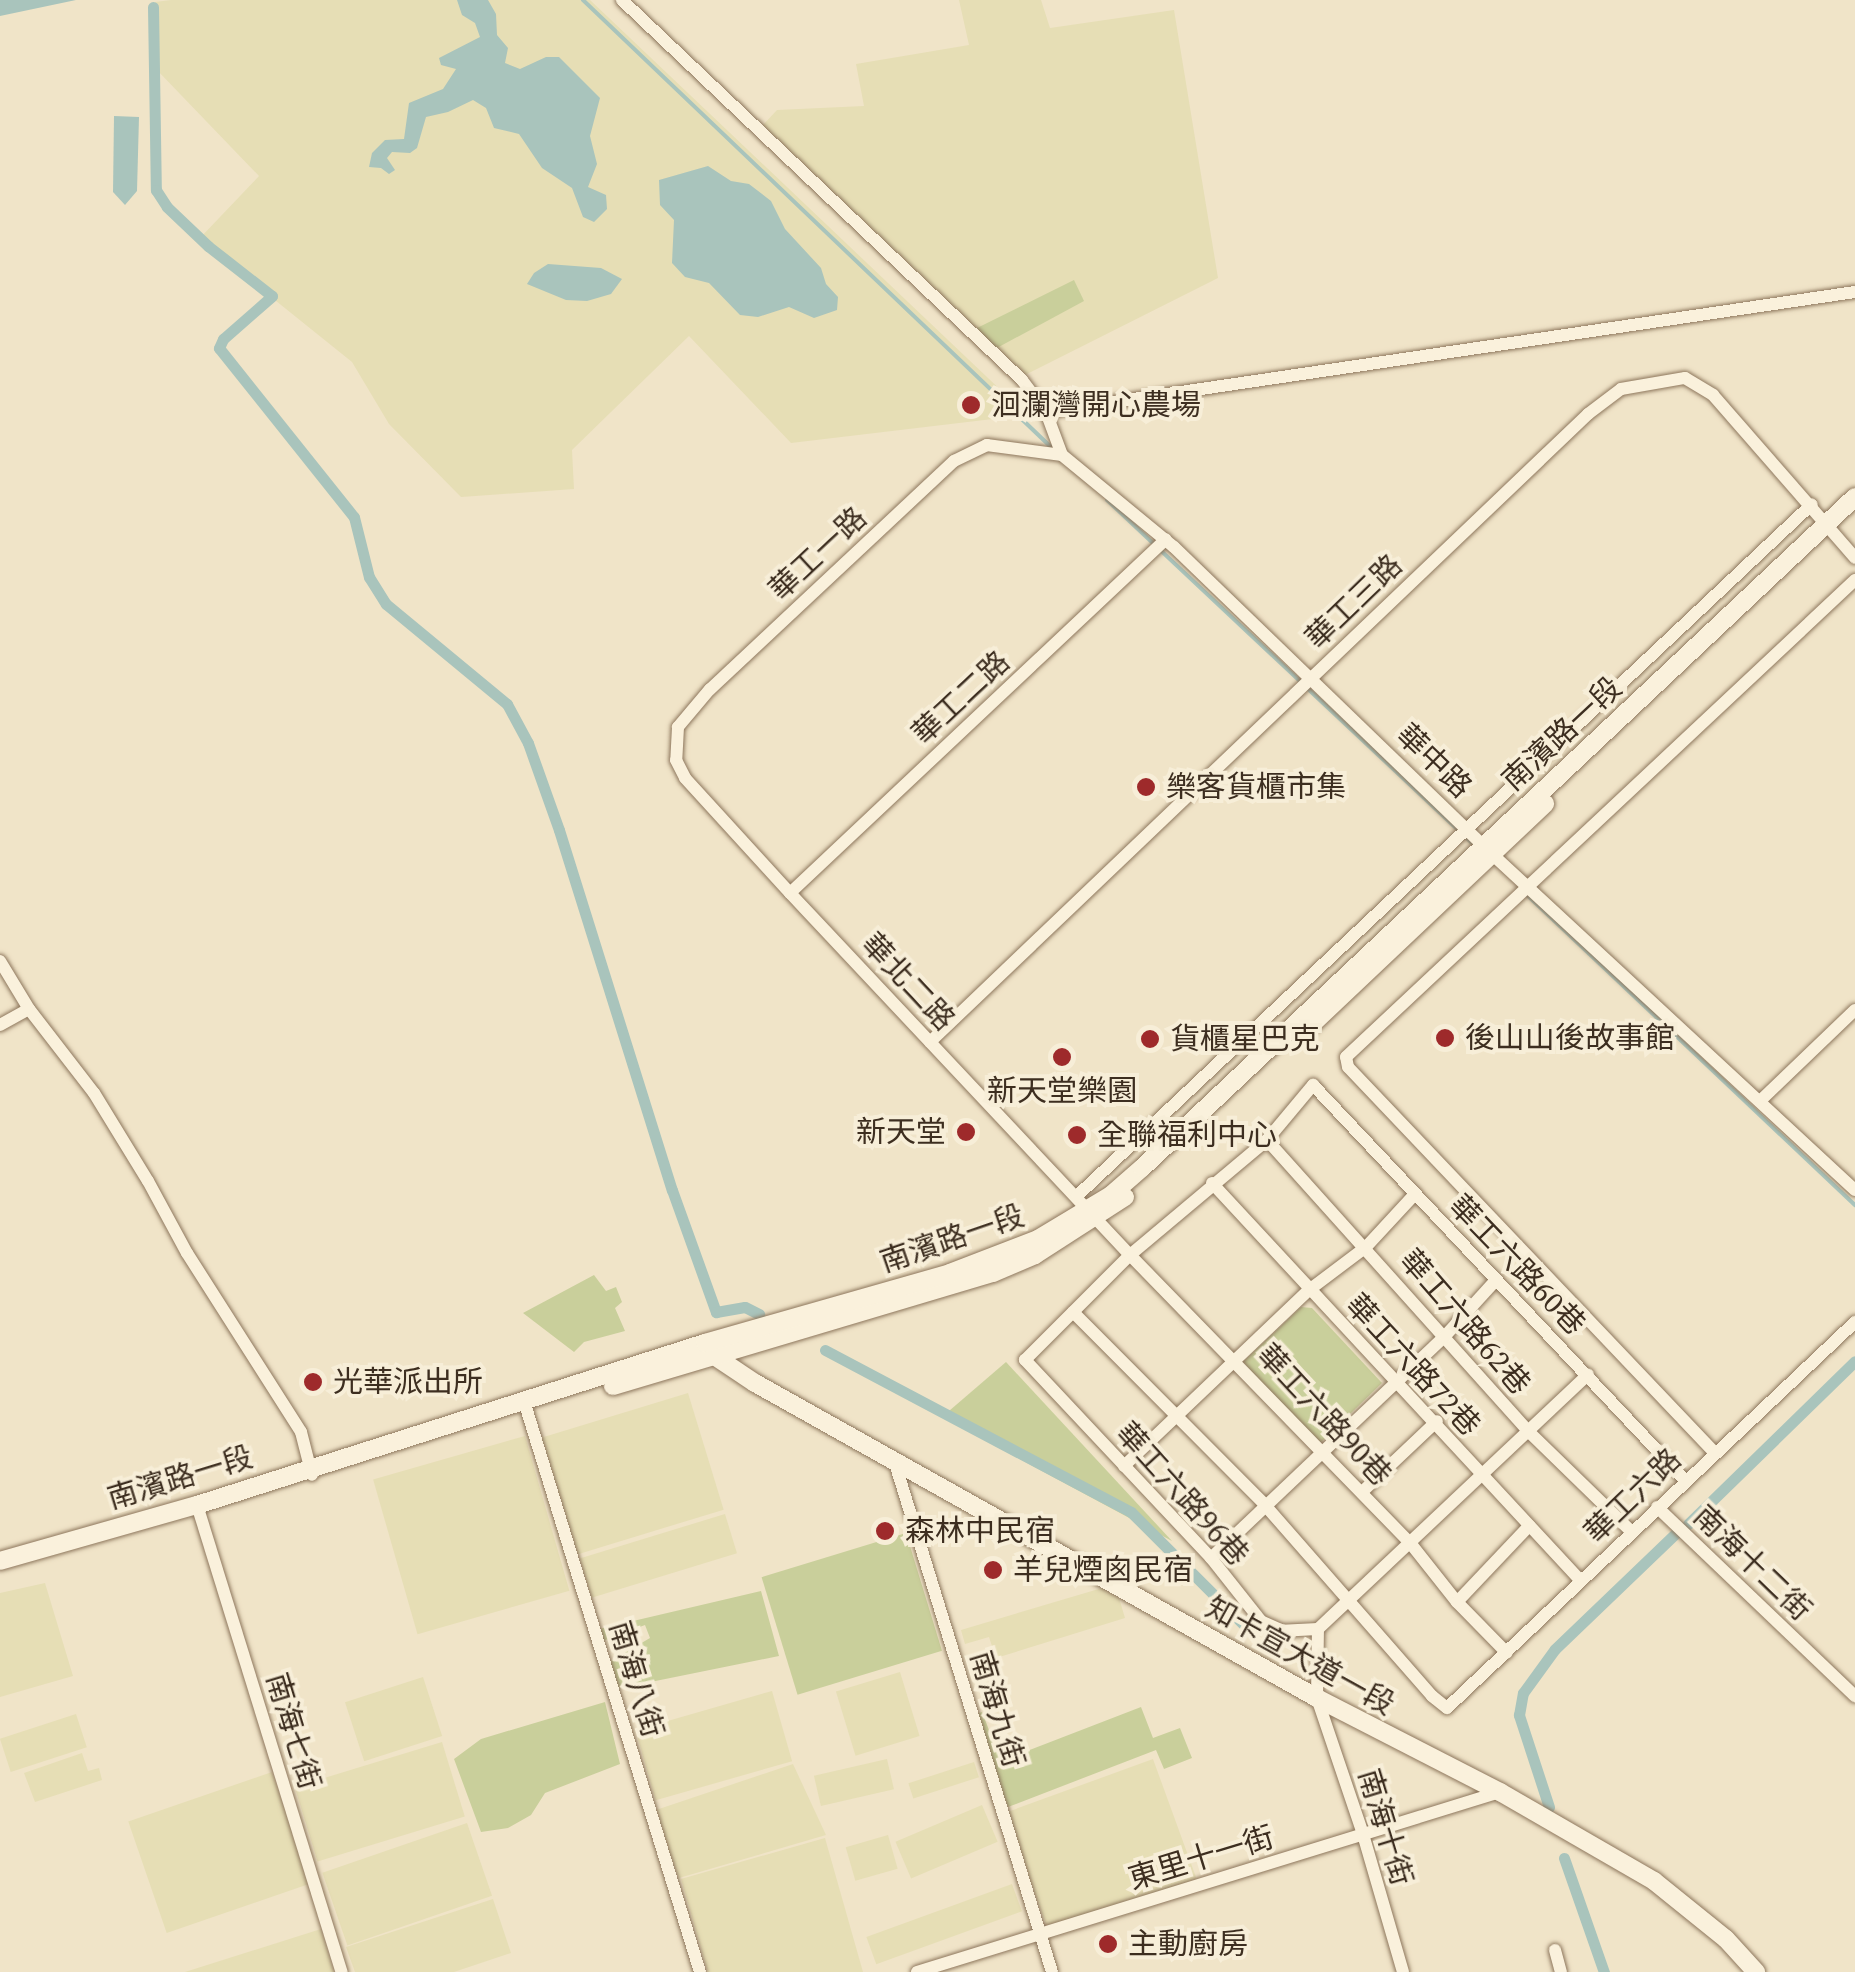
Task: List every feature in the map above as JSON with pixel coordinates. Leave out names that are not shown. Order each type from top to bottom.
[{"type":"main road","name":"南濱路一段","points":[[0,1569],[706,1349],[993,1273],[1035,1255],[1087,1208],[1142,1168],[1488,850],[1828,530],[1855,497]]},
{"type":"main road","name":"南濱路一段","points":[[1828,530],[1855,513]]},
{"type":"main road","name":"知卡宣大道一段","points":[[706,1349],[894,1460],[1317,1698],[1500,1792],[1654,1880],[1726,1939],[1756,1972]]},
{"type":"main road","name":"南濱路一段","points":[[0,1561],[198,1510]]},
{"type":"street","points":[[622,0],[1038,399],[1062,455]]},
{"type":"street","points":[[1046,412],[1855,292]]},
{"type":"street","name":"華工三路","points":[[930,1042],[1588,414],[1621,390],[1685,378],[1713,395],[1812,504],[1828,530],[1855,558]]},
{"type":"street","name":"華工一路","points":[[684,778],[676,760],[675,740],[689,712],[954,461],[986,445],[1062,455]]},
{"type":"street","name":"華中路","points":[[1062,455],[1166,539],[1488,850],[1855,1190]]},
{"type":"street","points":[[1087,1208],[1465,827],[1812,504]]},
{"type":"street","name":"華工二路","points":[[790,893],[1166,539]]},
{"type":"street","points":[[1714,1452],[1348,1067],[1346,1057],[1855,580]]},
{"type":"street","name":"華北二路","points":[[684,778],[1087,1208]]},
{"type":"street","points":[[0,961],[30,1009],[94,1092],[148,1180],[187,1253],[301,1432],[310,1471]]},
{"type":"street","points":[[0,1025],[30,1009]]},
{"type":"street","points":[[1760,1100],[1855,1010]]},
{"type":"street","name":"華工六路60巷","points":[[1266,1140],[1313,1085],[1685,1480]]},
{"type":"street","points":[[1266,1140],[1130,1255],[1073,1312],[1264,1504],[1349,1602]]},
{"type":"street","name":"華工六路62巷","points":[[1266,1140],[1528,1431],[1632,1532]]},
{"type":"street","name":"華工六路72巷","points":[[1212,1182],[1580,1580]]},
{"type":"street","points":[[1124,1466],[1309,1290],[1366,1247],[1414,1195]]},
{"type":"street","name":"華工六路90巷","points":[[1087,1208],[1411,1544],[1457,1602],[1506,1653]]},
{"type":"street","points":[[1211,1558],[1445,1336],[1496,1280]]},
{"type":"street","name":"華工六路96巷","points":[[1073,1312],[1025,1360],[1211,1558],[1262,1620],[1282,1631],[1318,1629]]},
{"type":"street","name":"華工六路","points":[[1349,1602],[1432,1696],[1448,1708],[1855,1322]]},
{"type":"street","points":[[1318,1629],[1588,1375]]},
{"type":"street","name":"南海八街","points":[[526,1406],[700,1972]]},
{"type":"street","points":[[1362,1492],[1437,1421]]},
{"type":"street","name":"南海九街","points":[[894,1460],[1052,1972]]},
{"type":"street","name":"南海十二街","points":[[1658,1506],[1855,1696]]},
{"type":"street","name":"南海七街","points":[[198,1510],[342,1972]]},
{"type":"street","points":[[1457,1602],[1529,1526]]},
{"type":"street","name":"南海十街","points":[[1318,1629],[1317,1698],[1363,1834],[1403,1972]]},
{"type":"street","name":"東里十一街","points":[[916,1972],[1500,1792]]},
{"type":"street","points":[[1554,1950],[1562,1972]]},
{"type":"shaded area","name":"洄瀾灣開心農場","points":[[590,0],[1027,415],[791,443],[689,336],[572,450],[574,489],[461,497],[389,424],[352,362],[199,239],[259,176],[156,69],[155,2]]},
{"type":"shaded area","name":"洄瀾灣開心農場","points":[[959,0],[1041,0],[1050,28],[1174,10],[1218,278],[1021,377],[761,127],[777,110],[864,106],[856,64],[969,45]]},
{"type":"shaded area","points":[[688,1393],[724,1510],[575,1555],[540,1438]]},
{"type":"shaded area","points":[[525,1436],[569,1591],[417,1634],[373,1480]]},
{"type":"shaded area","points":[[725,1514],[737,1553],[592,1598],[580,1558]]},
{"type":"shaded area","points":[[45,1583],[73,1676],[0,1697],[0,1593]]},
{"type":"shaded area","points":[[1102,1588],[1119,1598],[1125,1618],[996,1658],[989,1637],[965,1644],[961,1630]]},
{"type":"shaded area","points":[[900,1672],[920,1736],[856,1756],[836,1692]]},
{"type":"shaded area","points":[[423,1677],[442,1736],[364,1761],[345,1702]]},
{"type":"shaded area","points":[[772,1691],[792,1761],[656,1800],[636,1730]]},
{"type":"shaded area","points":[[76,1714],[87,1747],[11,1772],[0,1739]]},
{"type":"shaded area","points":[[442,1742],[465,1817],[318,1862],[295,1787]]},
{"type":"shaded area","points":[[82,1753],[88,1771],[99,1768],[102,1780],[35,1802],[24,1773]]},
{"type":"shaded area","points":[[887,1759],[894,1789],[821,1806],[814,1776]]},
{"type":"shaded area","points":[[1153,1759],[1197,1879],[1049,1933],[1005,1813]]},
{"type":"shaded area","points":[[974,1762],[979,1777],[913,1799],[908,1783]]},
{"type":"shaded area","points":[[793,1764],[826,1835],[679,1878],[653,1811]]},
{"type":"shaded area","points":[[272,1772],[310,1884],[167,1933],[128,1821]]},
{"type":"shaded area","points":[[982,1805],[998,1842],[911,1879],[895,1842]]},
{"type":"shaded area","points":[[467,1823],[492,1896],[347,1946],[322,1873]]},
{"type":"shaded area","points":[[888,1835],[898,1869],[855,1881],[846,1847]]},
{"type":"shaded area","points":[[825,1838],[863,1972],[708,1972],[681,1879]]},
{"type":"shaded area","points":[[1012,1884],[1022,1911],[876,1964],[866,1937]]},
{"type":"shaded area","points":[[493,1899],[511,1953],[454,1972],[355,1972],[346,1947]]},
{"type":"shaded area","points":[[321,1929],[334,1972],[185,1972]]},
{"type":"green space","points":[[1074,280],[1084,301],[995,349],[975,329]]},
{"type":"green space","points":[[594,1275],[606,1291],[616,1287],[622,1302],[615,1308],[625,1331],[584,1342],[574,1352],[523,1313]]},
{"type":"green space","points":[[1301,1307],[1312,1308],[1382,1383],[1319,1444],[1243,1362]]},
{"type":"green space","points":[[1006,1362],[1172,1541],[942,1417]]},
{"type":"green space","points":[[906,1533],[942,1651],[798,1695],[762,1577]]},
{"type":"green space","points":[[761,1591],[779,1656],[616,1689],[609,1662],[650,1638],[645,1625],[603,1641],[599,1629]]},
{"type":"green space","points":[[605,1702],[620,1764],[545,1793],[531,1815],[508,1828],[481,1832],[454,1759],[481,1739]]},
{"type":"green space","points":[[1141,1707],[1153,1738],[1180,1728],[1192,1758],[1164,1769],[1156,1750],[1008,1807],[973,1715],[982,1712],[1001,1761]]},
{"type":"water","points":[[0,0],[76,0],[0,16]]},
{"type":"water","points":[[457,0],[488,0],[496,14],[497,35],[508,48],[505,63],[520,69],[546,57],[559,57],[600,98],[590,136],[597,164],[588,187],[606,195],[607,209],[594,222],[583,217],[572,188],[542,168],[519,134],[494,128],[486,108],[473,100],[426,117],[417,148],[410,153],[392,152],[387,158],[395,170],[389,174],[381,168],[369,167],[372,153],[385,140],[404,139],[409,103],[443,89],[456,69],[441,65],[439,58],[480,37],[475,23],[462,15]]},
{"type":"water","points":[[114,116],[139,117],[137,191],[125,205],[113,192]]},
{"type":"water","points":[[708,166],[731,181],[749,184],[771,201],[785,229],[821,268],[826,284],[838,297],[837,310],[814,318],[789,307],[758,317],[740,315],[709,283],[685,277],[672,263],[674,220],[660,205],[659,180]]},
{"type":"water","points":[[548,264],[601,268],[622,279],[611,294],[587,301],[566,300],[527,284],[534,273]]},
{"type":"waterway","points":[[583,0],[1053,449]]},
{"type":"waterway","points":[[153,7],[156,190],[167,207],[208,246],[272,296],[223,339],[219,348],[354,517],[369,577],[386,604],[507,704],[528,743],[559,830],[672,1190],[716,1312],[745,1307],[759,1314]]},
{"type":"waterway","points":[[1107,500],[1301,682]]},
{"type":"waterway","points":[[1307,688],[1472,843]]},
{"type":"waterway","points":[[1526,894],[1855,1205]]},
{"type":"waterway","points":[[825,1350],[1131,1512],[1251,1632]]},
{"type":"waterway","points":[[1688,1524],[1855,1361]]},
{"type":"waterway","points":[[1549,1807],[1519,1715],[1523,1693],[1555,1649],[1677,1532]]},
{"type":"waterway","points":[[1564,1858],[1604,1972]]},
{"type":"place","name":"洄瀾灣開心農場","points":[[971,405]]},
{"type":"place","name":"樂客貨櫃市集","points":[[1146,787]]},
{"type":"place","name":"後山山後故事館","points":[[1445,1038]]},
{"type":"place","name":"貨櫃星巴克","points":[[1150,1039]]},
{"type":"place","name":"新天堂樂園","points":[[1062,1057]]},
{"type":"place","name":"新天堂","points":[[966,1132]]},
{"type":"place","name":"全聯福利中心","points":[[1077,1135]]},
{"type":"place","name":"光華派出所","points":[[313,1382]]},
{"type":"place","name":"森林中民宿","points":[[885,1531]]},
{"type":"place","name":"羊兒煙囪民宿","points":[[993,1570]]},
{"type":"place","name":"主動廚房","points":[[1108,1944]]}]
